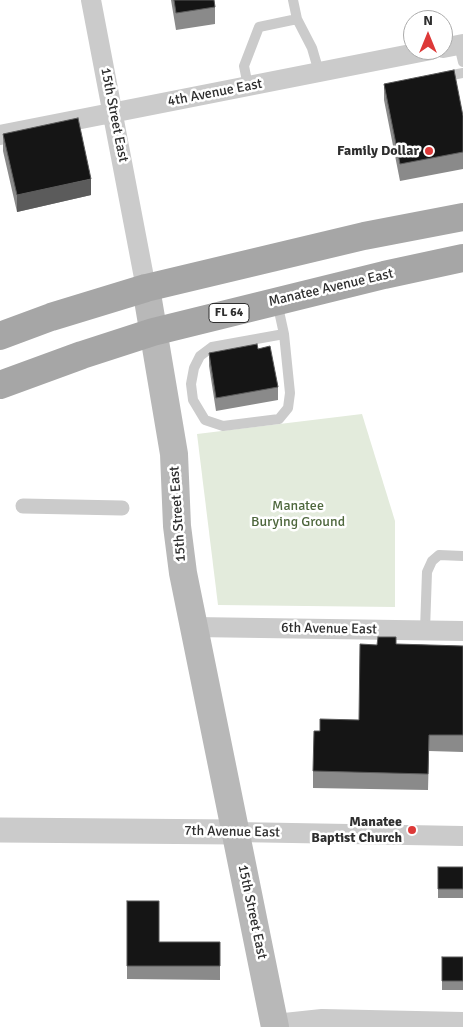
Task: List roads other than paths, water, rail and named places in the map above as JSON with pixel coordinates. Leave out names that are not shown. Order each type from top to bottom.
[{"type":"main road","points":[[0,336],[59,314],[146,288],[364,236],[463,217]]},
{"type":"main road","name":"Manatee Avenue East","points":[[0,385],[82,355],[153,332],[463,258]]},
{"type":"main road","name":"15th Street East","points":[[146,288],[174,454],[178,544],[275,1026]]},
{"type":"street","name":"15th Street East","points":[[91,0],[146,288]]},
{"type":"street","name":"4th Avenue East","points":[[0,135],[403,56]]},
{"type":"street","points":[[23,506],[122,508]]},
{"type":"street","name":"6th Avenue East","points":[[194,627],[463,630]]},
{"type":"street","name":"7th Avenue East","points":[[0,830],[463,836]]},
{"type":"street","points":[[275,1026],[322,1019],[463,1022]]},
{"type":"lane","points":[[293,0],[297,19],[312,48],[319,72]]},
{"type":"lane","points":[[248,86],[244,66],[259,27],[297,19]]},
{"type":"lane","points":[[434,79],[463,73]]},
{"type":"lane","points":[[277,301],[284,334],[290,393],[288,408],[278,419],[223,426],[205,420],[192,400],[190,384],[194,368],[200,356],[212,347],[284,334]]},
{"type":"lane","points":[[425,630],[427,572],[432,561],[439,555],[463,556]]},
{"type":"place","name":"Family Dollar","points":[[429,151]]},
{"type":"place","name":"Manatee Baptist Church","points":[[412,830]]},
{"type":"park label","name":"Manatee Burying Ground","points":[[298,514]]}]
